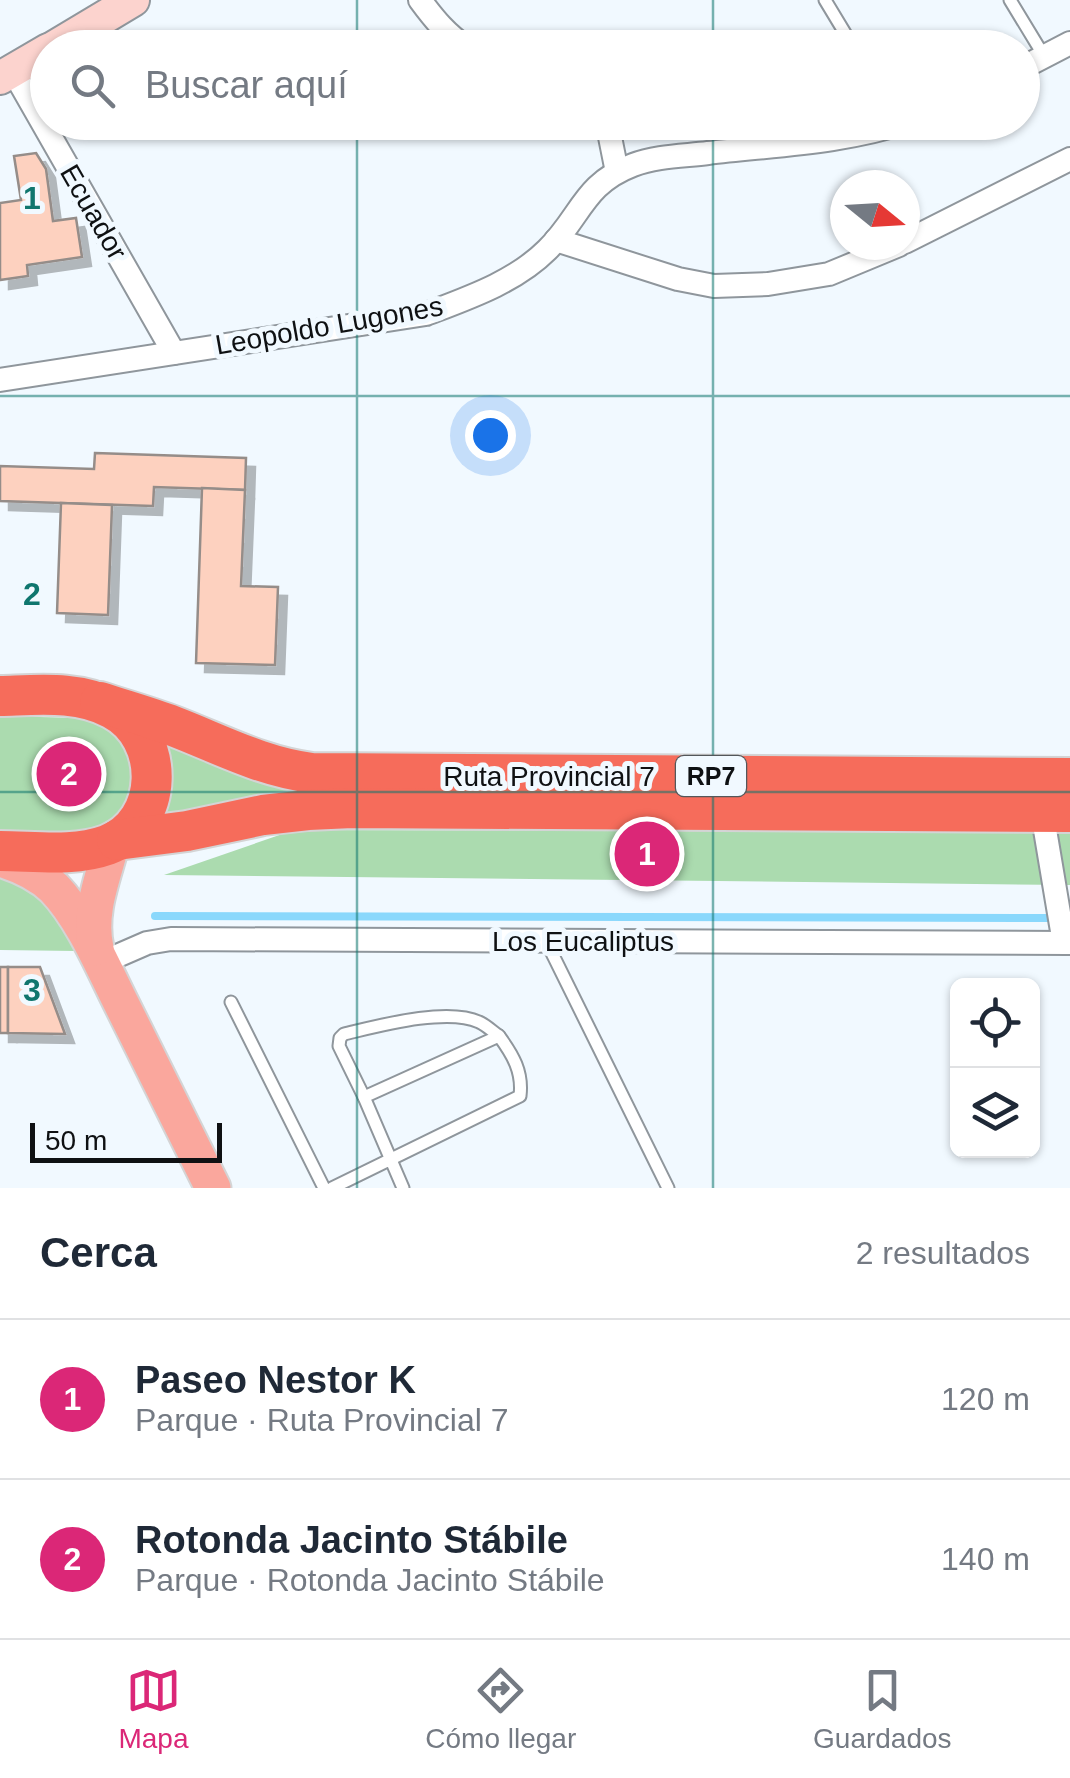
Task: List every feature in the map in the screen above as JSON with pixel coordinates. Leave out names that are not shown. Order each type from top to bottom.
[{"type":"highway","name":"RP7","points":[[0,696],[71,696],[100,702]]},
{"type":"highway","name":"Ruta Provincial 7","points":[[100,702],[174,726],[274,766],[312,773],[1070,778]]},
{"type":"highway","points":[[100,702],[120,712],[136,728],[151,760],[152,783],[146,805],[134,825],[115,842]]},
{"type":"highway","name":"Ruta Provincial 7","points":[[115,842],[308,810],[1056,812]]},
{"type":"highway","name":"RP7","points":[[0,851],[84,851],[115,842]]},
{"type":"main road","points":[[83,30],[134,0]]},
{"type":"main road","points":[[7,75],[30,61]]},
{"type":"main road","points":[[101,964],[92,919],[115,842]]},
{"type":"main road","points":[[0,859],[30,871],[56,891],[74,916],[213,1188]]},
{"type":"street","points":[[420,0],[444,30]]},
{"type":"street","points":[[1040,58],[1070,43]]},
{"type":"street","name":"Ecuador","points":[[7,75],[30,113]]},
{"type":"street","name":"Ecuador","points":[[46,140],[174,353]]},
{"type":"street","points":[[610,140],[616,172]]},
{"type":"street","name":"Leopoldo Lugones","points":[[0,380],[426,314],[478,293],[536,259],[556,240],[587,195],[616,172],[658,159],[812,140]]},
{"type":"street","points":[[920,234],[1070,159]]},
{"type":"street","points":[[556,240],[678,279],[714,286],[768,284],[829,274],[862,260]]},
{"type":"street","points":[[1056,812],[1064,930]]},
{"type":"street","name":"Los Eucaliptus","points":[[101,964],[147,943],[172,939],[546,940],[1064,930]]},
{"type":"lane","points":[[825,0],[843,30]]},
{"type":"lane","points":[[1010,0],[1028,30]]},
{"type":"lane","points":[[1040,49],[1044,56]]},
{"type":"lane","points":[[546,940],[668,1188]]},
{"type":"lane","points":[[232,1002],[324,1188]]},
{"type":"lane","points":[[332,1188],[389,1160],[520,1096],[522,1080],[513,1055],[498,1036],[478,1021],[458,1017],[409,1020],[340,1038],[339,1046],[364,1098],[389,1160],[403,1188]]},
{"type":"lane","points":[[364,1098],[498,1036]]},
{"type":"green space","points":[[0,716],[104,721],[135,755],[131,806],[96,833],[0,834]]},
{"type":"green space","points":[[163,738],[327,792],[164,815],[171,776]]},
{"type":"green space","points":[[294,830],[1070,832],[1070,885],[164,875]]},
{"type":"green space","points":[[0,873],[47,897],[76,951],[0,950]]},
{"type":"building","points":[[36,153],[46,169],[53,221],[76,218],[82,257],[27,265],[28,276],[0,280],[0,203],[21,200],[14,156]]},
{"type":"building","points":[[95,453],[246,458],[245,490],[154,487],[153,506],[0,501],[0,466],[94,469]]},
{"type":"building","points":[[202,488],[245,490],[241,586],[278,587],[275,665],[196,663]]},
{"type":"building","points":[[61,503],[112,505],[108,615],[57,613]]},
{"type":"building","points":[[0,967],[8,967],[8,1033],[0,1033]]},
{"type":"building","points":[[8,967],[40,967],[65,1034],[8,1033]]},
{"type":"waterway","points":[[155,916],[1056,918]]},
{"type":"place","name":"Rotonda Jacinto Stábile","points":[[69,774]]},
{"type":"place","name":"Paseo Nestor K","points":[[647,854]]}]
